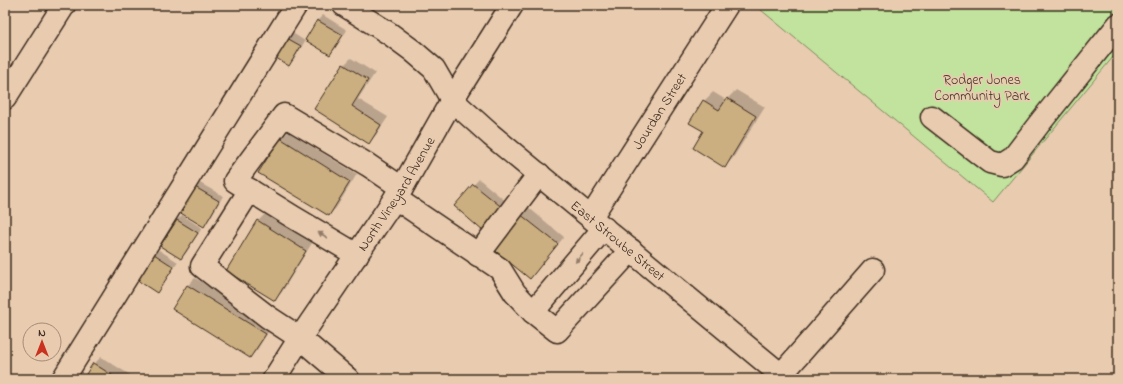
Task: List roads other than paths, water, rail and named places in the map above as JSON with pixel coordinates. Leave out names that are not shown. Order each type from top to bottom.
[{"type":"street","points":[[5,98],[64,5]]},
{"type":"street","points":[[63,379],[296,5]]},
{"type":"street","name":"North Vineyard Avenue","points":[[274,379],[300,338],[399,193],[452,100],[512,5]]},
{"type":"street","name":"Jourdan Street","points":[[533,312],[597,222],[727,5]]},
{"type":"street","name":"East Stroube Street","points":[[346,6],[390,34],[414,52],[434,69],[452,100],[491,135],[783,377]]},
{"type":"street","points":[[932,117],[990,162],[1002,165],[1013,158],[1118,25]]},
{"type":"street","points":[[357,255],[235,181],[284,115],[368,165],[399,193],[478,255],[500,269],[515,293],[533,312],[558,331],[631,250]]},
{"type":"street","points":[[478,255],[539,174]]},
{"type":"street","points":[[250,190],[202,266],[268,317],[300,338],[348,379]]},
{"type":"street","points":[[783,377],[873,270]]},
{"type":"park label","name":"Rodger Jones Community Park","points":[[982,88]]}]
